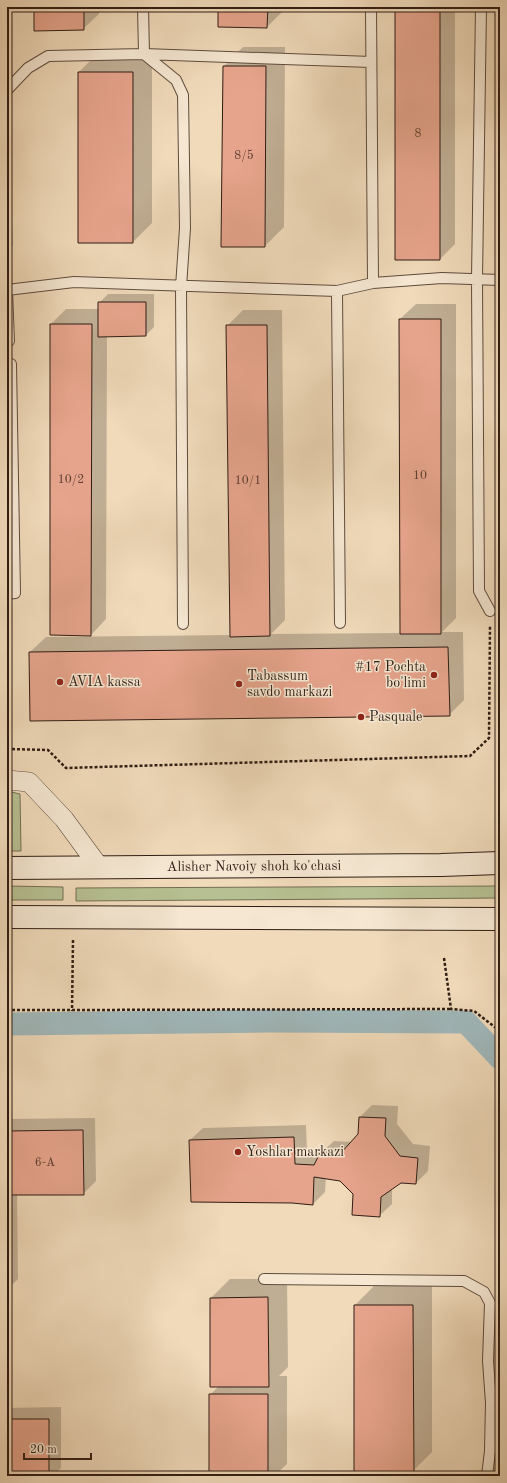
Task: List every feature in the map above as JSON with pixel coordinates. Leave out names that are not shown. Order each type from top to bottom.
[{"type":"main road","name":"Alisher Navoiy shoh ko'chasi","points":[[7,868],[441,865],[500,863]]},
{"type":"main road","points":[[7,917],[500,919]]},
{"type":"street","points":[[7,780],[29,782],[64,819],[100,868]]},
{"type":"lane","points":[[143,7],[144,54],[176,80],[183,95],[185,228],[181,287],[183,624]]},
{"type":"lane","points":[[371,7],[373,283]]},
{"type":"lane","points":[[481,7],[477,279],[479,591],[490,611]]},
{"type":"lane","points":[[7,90],[28,68],[48,56],[144,54],[371,62]]},
{"type":"lane","points":[[9,341],[7,290],[74,282],[181,287],[337,291],[373,283],[442,278],[500,280]]},
{"type":"lane","points":[[337,291],[340,623]]},
{"type":"lane","points":[[7,594],[15,593],[11,364]]},
{"type":"lane","points":[[264,1279],[464,1281],[484,1292],[490,1303],[488,1361],[496,1403],[487,1476]]},
{"type":"path","points":[[7,749],[48,750],[66,768],[470,756],[489,738],[490,611]]},
{"type":"path","points":[[72,1010],[73,939]]},
{"type":"path","points":[[444,958],[451,1010]]},
{"type":"path","points":[[7,1010],[451,1010],[474,1011],[500,1031]]},
{"type":"green space","points":[[7,791],[20,794],[21,851],[7,851]]},
{"type":"green space","points":[[7,886],[63,887],[63,900],[7,900]]},
{"type":"green space","points":[[500,886],[500,898],[76,901],[76,888]]},
{"type":"building","points":[[34,7],[84,7],[84,30],[34,31]]},
{"type":"building","points":[[218,7],[268,7],[267,28],[218,27]]},
{"type":"building","points":[[395,7],[440,7],[440,260],[395,260]]},
{"type":"building","points":[[223,66],[266,66],[265,247],[221,247]]},
{"type":"building","points":[[78,72],[133,72],[133,243],[78,243]]},
{"type":"building","points":[[98,302],[146,302],[146,336],[98,337]]},
{"type":"building","points":[[399,319],[441,319],[441,634],[400,634]]},
{"type":"building","points":[[50,324],[92,324],[91,636],[50,635]]},
{"type":"building","points":[[226,325],[267,325],[270,636],[230,637]]},
{"type":"building","name":"Tabassum savdo markazi","points":[[448,647],[450,716],[30,721],[29,652]]},
{"type":"building","points":[[359,1117],[386,1118],[385,1136],[400,1156],[418,1158],[416,1184],[401,1183],[381,1197],[380,1217],[352,1215],[353,1194],[340,1181],[314,1177],[313,1205],[292,1203],[191,1202],[189,1140],[294,1137],[295,1164],[314,1165],[320,1153],[340,1154],[358,1134]]},
{"type":"building","points":[[83,1130],[84,1195],[7,1195],[7,1131]]},
{"type":"building","points":[[268,1297],[269,1387],[210,1387],[210,1298]]},
{"type":"building","points":[[354,1305],[413,1305],[414,1472],[354,1473]]},
{"type":"building","points":[[209,1394],[268,1394],[268,1476],[209,1476]]},
{"type":"building","points":[[7,1419],[49,1419],[49,1476],[7,1476]]},
{"type":"waterway","points":[[7,1024],[269,1021],[466,1022],[500,1058]]},
{"type":"place","name":"#17 Pochta bo'limi","points":[[434,675]]},
{"type":"place","name":"AVIA kassa","points":[[60,682]]},
{"type":"place","name":"Tabassum savdo markazi","points":[[239,684]]},
{"type":"place","name":"Pasquale","points":[[361,717]]},
{"type":"place","name":"Yoshlar markazi","points":[[238,1152]]}]
